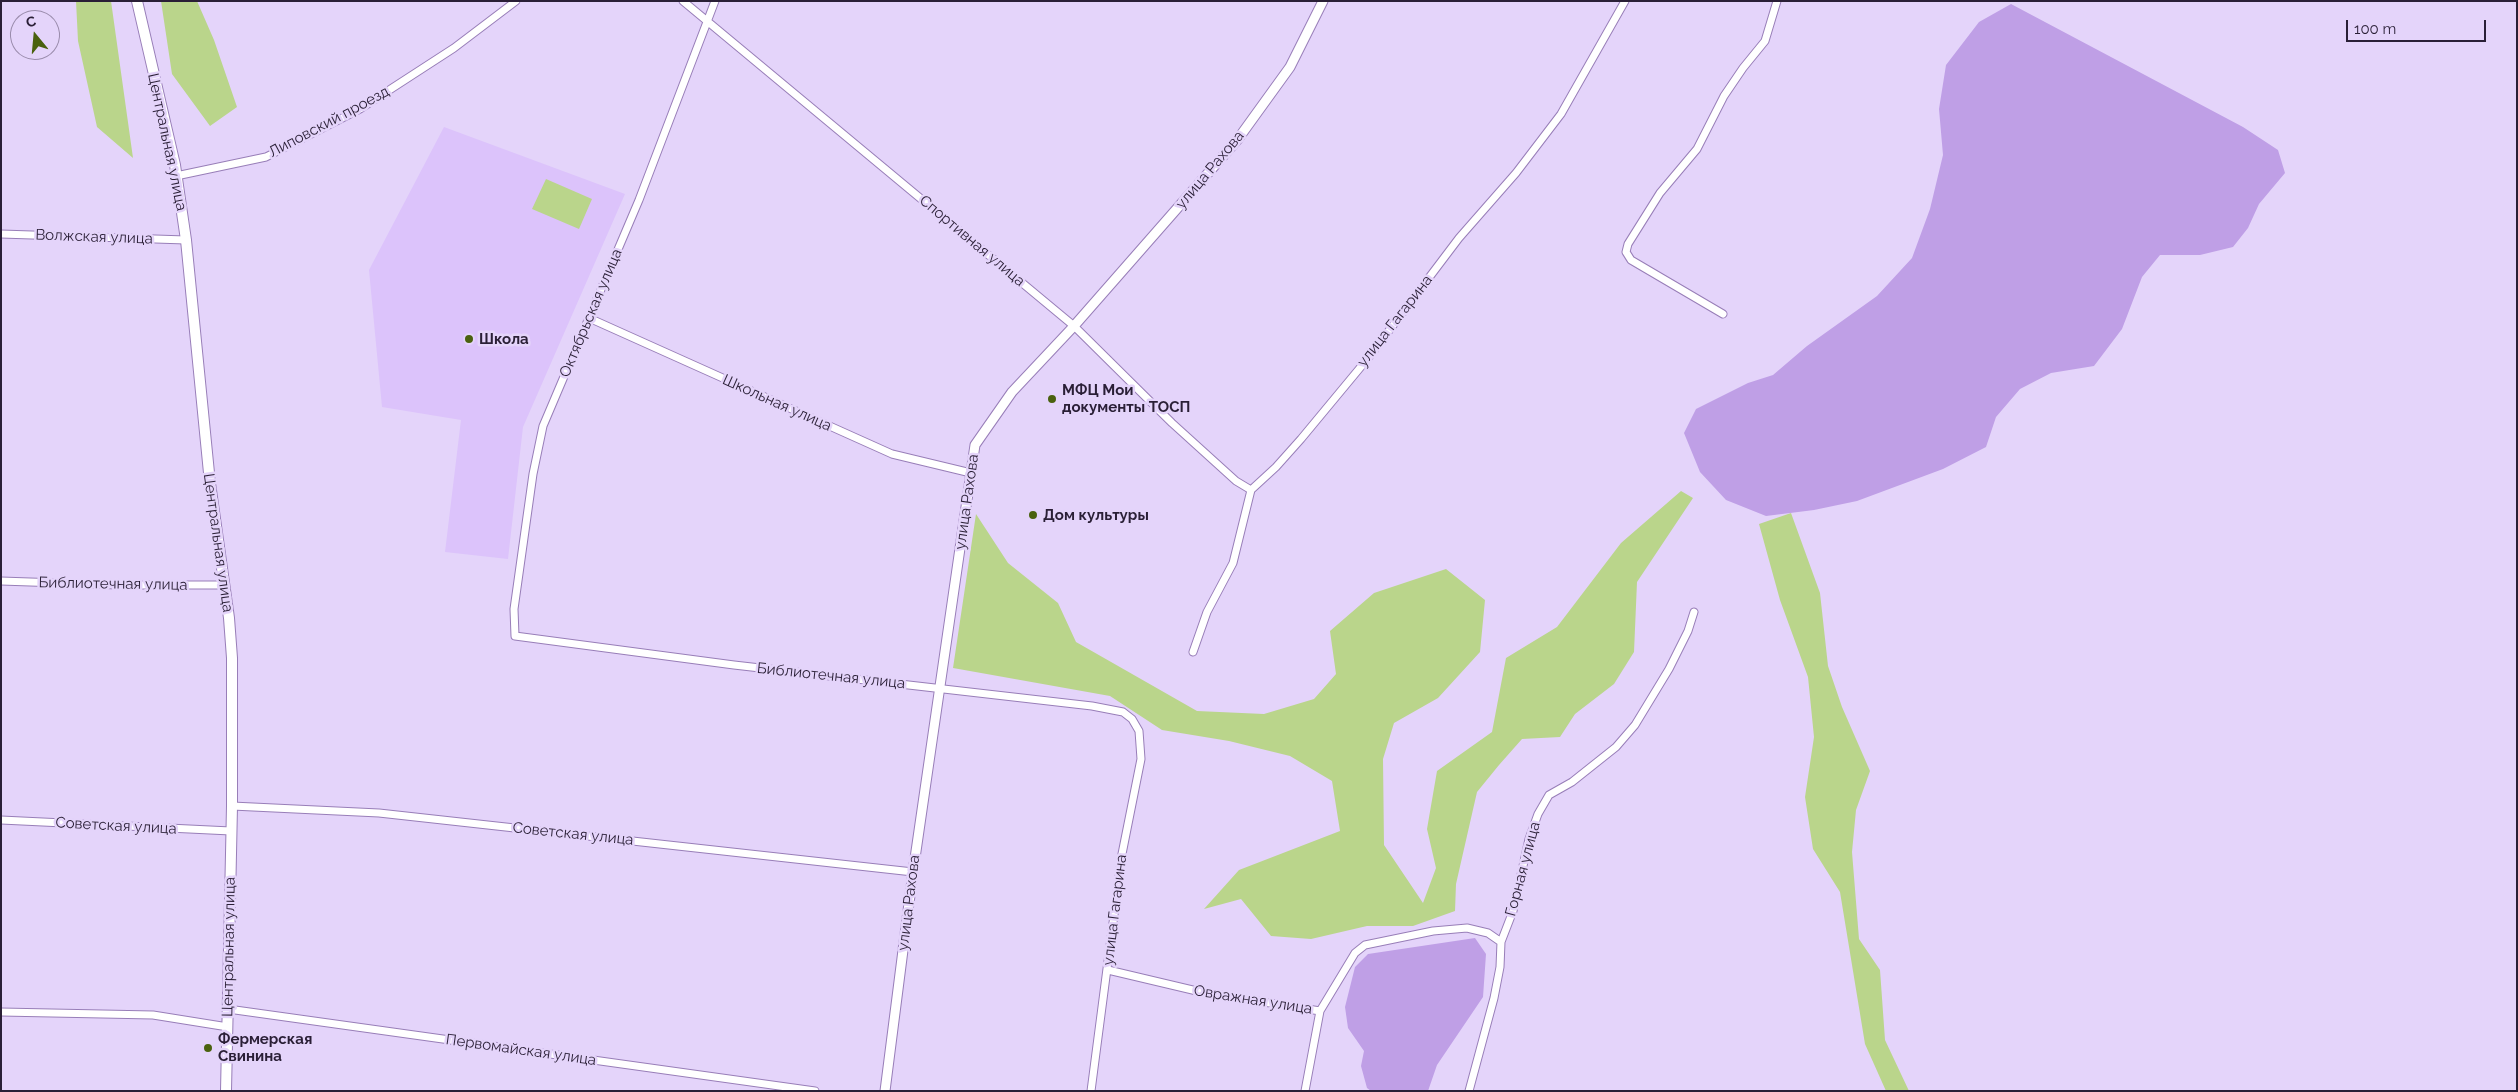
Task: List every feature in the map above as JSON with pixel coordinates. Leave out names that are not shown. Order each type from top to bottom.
[{"type":"main road","name":"Центральная улица","points":[[137,1],[176,176],[186,240],[210,483],[232,658],[232,806],[226,1091]]},
{"type":"street","name":"Липовский проезд","points":[[176,176],[266,157],[343,118],[454,48],[516,1]]},
{"type":"street","name":"Спортивная улица","points":[[683,1],[1074,326],[1172,423],[1236,481],[1251,490]]},
{"type":"street","name":"Октябрьская улица","points":[[516,636],[514,609],[536,455],[543,426],[639,200],[715,1]]},
{"type":"street","name":"улица Рахова","points":[[886,1091],[912,872],[975,445],[1012,392],[1074,326],[1238,139],[1290,67],[1323,1]]},
{"type":"street","name":"улица Гагарина","points":[[1251,490],[1276,467],[1301,439],[1375,349],[1459,238],[1516,173],[1561,114],[1625,1]]},
{"type":"street","points":[[1722,314],[1631,260],[1626,252],[1628,244],[1660,193],[1697,149],[1724,96],[1743,68],[1765,41],[1777,1]]},
{"type":"street","name":"Волжская улица","points":[[1,234],[186,240]]},
{"type":"street","name":"Школьная улица","points":[[589,318],[892,454],[971,473]]},
{"type":"street","points":[[1193,652],[1207,612],[1233,563],[1251,490]]},
{"type":"street","name":"Библиотечная улица","points":[[1,581],[118,585],[224,585]]},
{"type":"street","name":"Горная улица","points":[[1469,1091],[1492,1006],[1500,967],[1501,942],[1513,912],[1529,838],[1538,814],[1549,795],[1572,782],[1616,747],[1635,725],[1669,670],[1688,631],[1694,612]]},
{"type":"street","name":"Библиотечная улица","points":[[516,636],[734,665],[940,687],[1100,707],[1122,712],[1132,719],[1139,731]]},
{"type":"street","name":"улица Гагарина","points":[[1091,1091],[1122,854],[1141,759],[1139,731]]},
{"type":"street","name":"Советская улица","points":[[232,806],[379,813],[912,872]]},
{"type":"street","name":"Советская улица","points":[[1,820],[231,831]]},
{"type":"street","points":[[1320,1011],[1355,953],[1365,945],[1433,932],[1467,928],[1488,934],[1501,942]]},
{"type":"street","name":"Овражная улица","points":[[1108,970],[1201,992],[1320,1011],[1304,1091]]},
{"type":"street","name":"Первомайская улица","points":[[228,1009],[815,1091]]},
{"type":"street","points":[[1,1012],[153,1015],[228,1027]]},
{"type":"shaded area","points":[[2011,4],[2243,127],[2278,150],[2285,173],[2259,204],[2248,228],[2233,247],[2200,255],[2160,255],[2142,277],[2122,329],[2094,366],[2051,373],[2020,389],[1996,417],[1986,447],[1943,469],[1857,501],[1814,510],[1766,516],[1726,500],[1700,472],[1684,433],[1696,409],[1748,383],[1773,375],[1807,346],[1877,296],[1912,258],[1930,209],[1943,155],[1939,109],[1946,65],[1979,22]]},
{"type":"shaded area","name":"Школа","points":[[444,127],[625,194],[523,427],[508,559],[445,552],[461,420],[382,407],[369,270]]},
{"type":"shaded area","points":[[1475,938],[1486,954],[1483,997],[1437,1065],[1428,1091],[1371,1091],[1367,1088],[1361,1066],[1364,1051],[1348,1028],[1345,1007],[1355,967],[1368,954]]},
{"type":"green space","points":[[76,1],[111,1],[133,158],[97,127],[78,41]]},
{"type":"green space","points":[[161,1],[197,1],[214,40],[237,107],[210,126],[172,74]]},
{"type":"green space","points":[[546,179],[592,199],[579,229],[532,209]]},
{"type":"green space","points":[[1681,491],[1693,498],[1637,582],[1634,652],[1614,684],[1575,714],[1560,737],[1522,739],[1477,792],[1456,884],[1455,911],[1413,926],[1367,926],[1311,939],[1271,936],[1241,899],[1204,909],[1239,870],[1340,831],[1332,781],[1290,756],[1229,741],[1162,730],[1110,696],[953,668],[976,514],[1008,563],[1058,603],[1076,642],[1197,711],[1264,714],[1314,699],[1336,674],[1330,631],[1374,593],[1446,569],[1485,600],[1480,652],[1438,698],[1394,723],[1383,759],[1384,845],[1423,903],[1436,868],[1427,829],[1437,771],[1492,732],[1506,658],[1557,627],[1621,543]]},
{"type":"green space","points":[[1791,513],[1820,593],[1828,666],[1842,707],[1870,771],[1856,810],[1852,852],[1859,939],[1880,970],[1885,1040],[1909,1091],[1886,1091],[1865,1044],[1840,892],[1813,849],[1805,797],[1814,737],[1808,677],[1780,600],[1759,524]]},
{"type":"place","name":"Школа","points":[[469,339]]},
{"type":"place","name":"МФЦ Мои документы ТОСП","points":[[1052,399]]},
{"type":"place","name":"Дом культуры","points":[[1033,515]]},
{"type":"place","name":"Фермерская Свинина","points":[[208,1048]]}]
